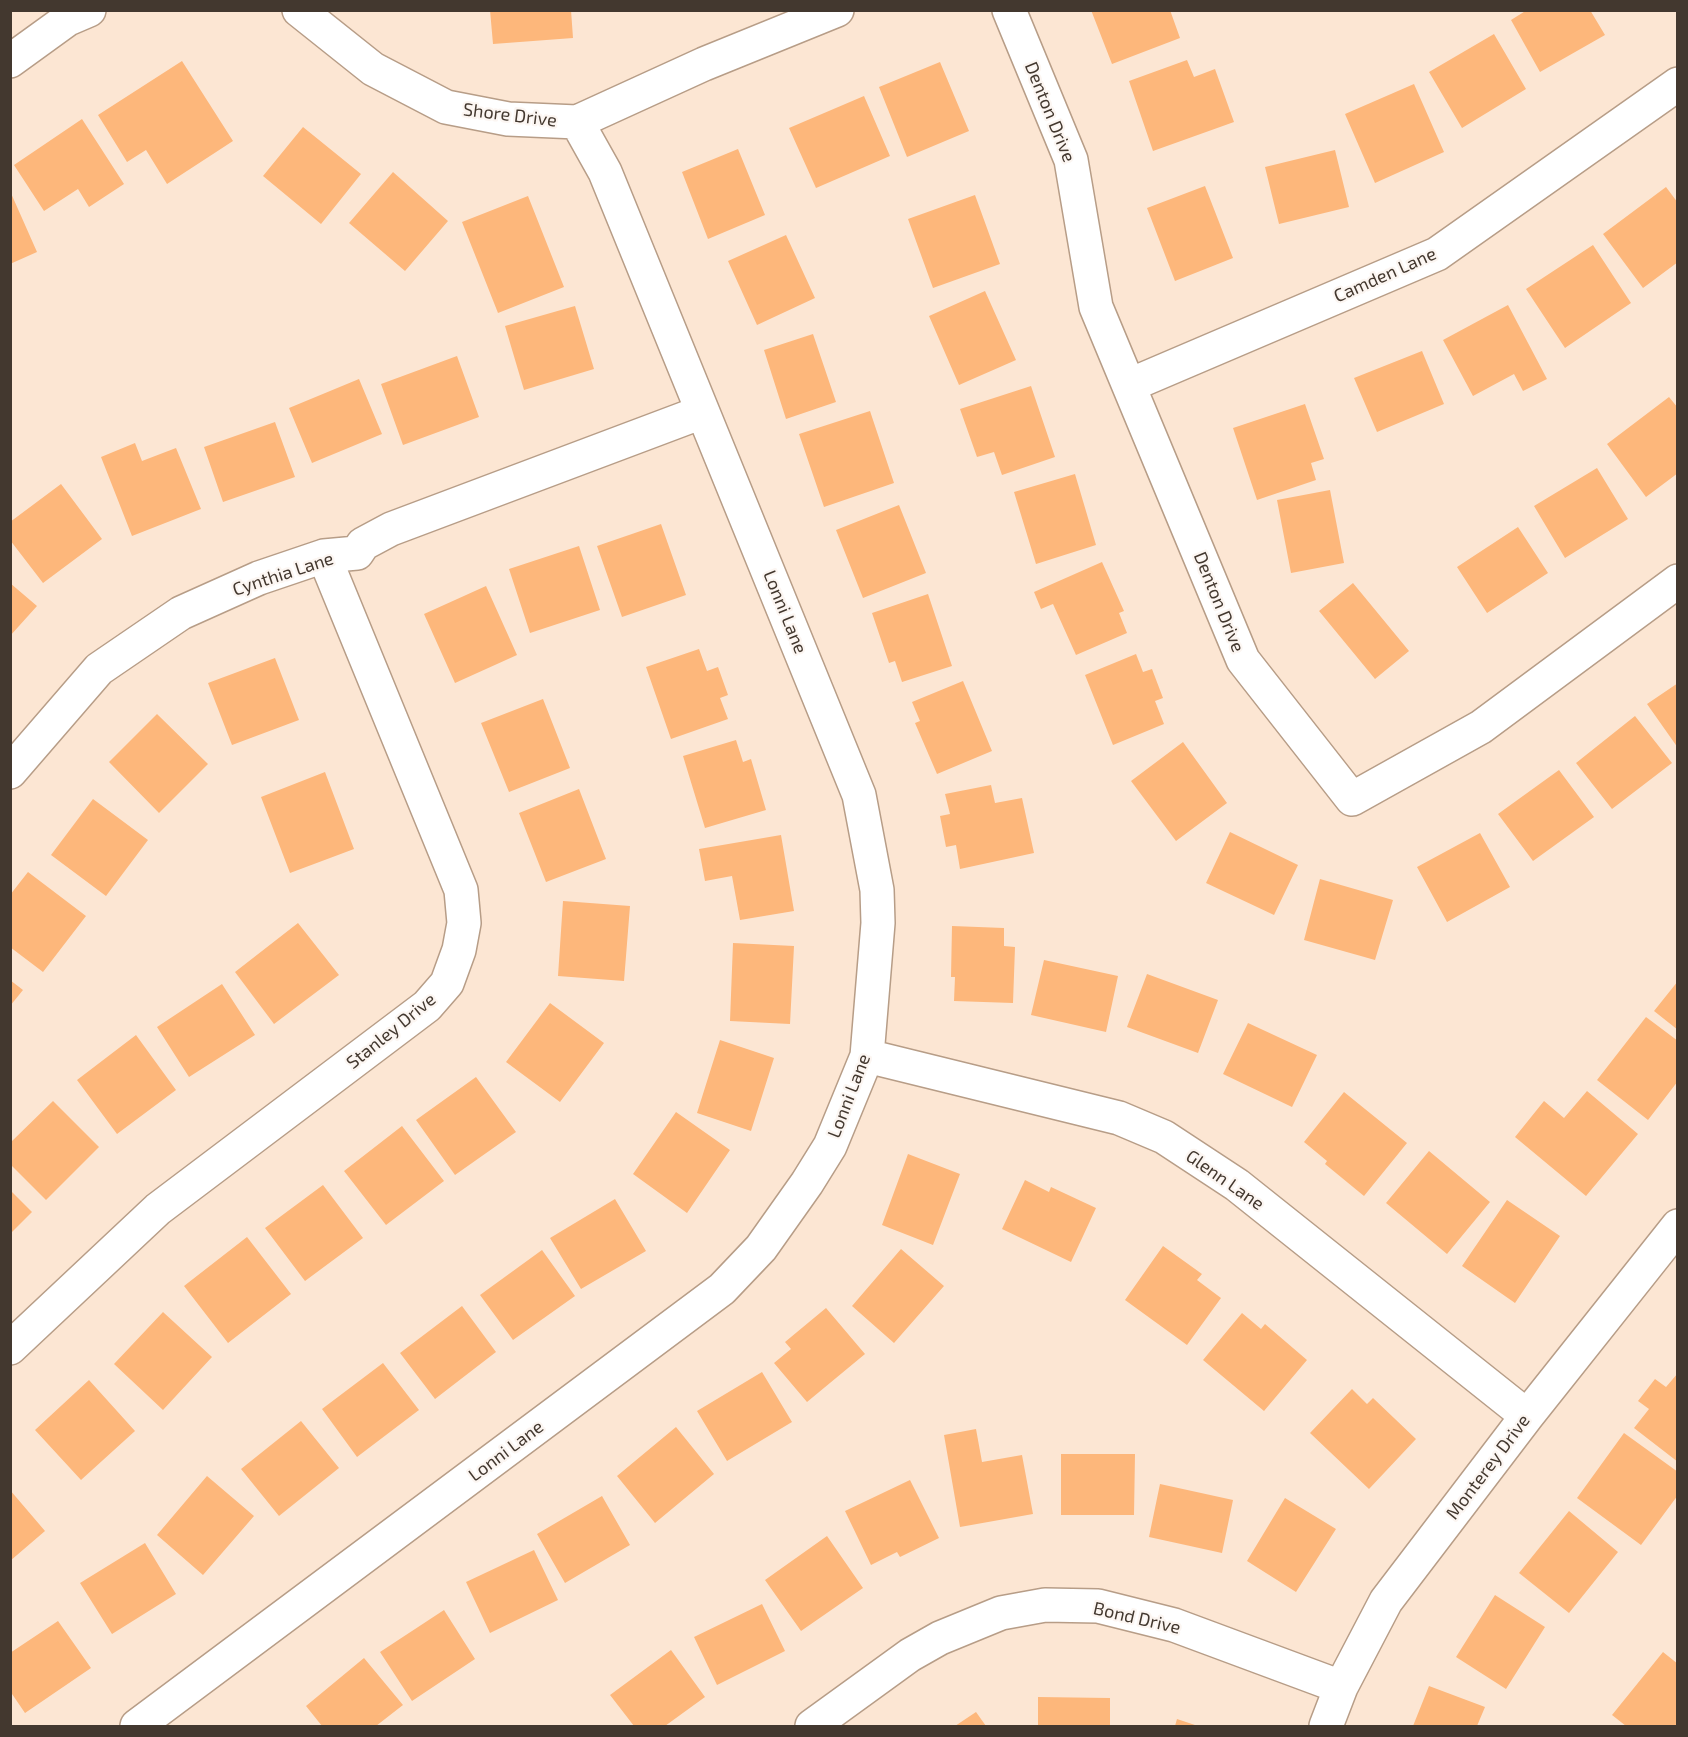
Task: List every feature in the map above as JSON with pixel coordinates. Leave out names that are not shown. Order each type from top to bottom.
[{"type":"street","points":[[10,61],[68,19],[89,10]]},
{"type":"street","name":"Shore Drive","points":[[299,10],[373,69],[446,107],[508,119],[577,122],[704,64],[837,10]]},
{"type":"street","name":"Denton Drive","points":[[1009,10],[1071,160],[1096,307],[1243,660],[1352,799],[1481,727],[1677,581]]},
{"type":"street","name":"Camden Lane","points":[[1130,385],[1437,254],[1677,84]]},
{"type":"street","name":"Lonni Lane","points":[[136,1726],[722,1289],[761,1248],[807,1183],[830,1146],[867,1056],[878,912],[877,890],[859,795],[605,172],[577,122]]},
{"type":"street","name":"Cynthia Lane","points":[[10,772],[99,669],[181,613],[259,578],[324,556],[357,553],[363,544],[392,529],[702,412]]},
{"type":"street","name":"Stanley Drive","points":[[10,1348],[158,1209],[427,1006],[447,983],[459,950],[464,923],[461,890],[324,556]]},
{"type":"street","name":"Glenn Lane","points":[[867,1056],[1119,1118],[1164,1137],[1237,1185],[1527,1416]]},
{"type":"street","name":"Monterey Drive","points":[[1326,1726],[1341,1687],[1386,1601],[1527,1416],[1677,1226]]},
{"type":"street","name":"Bond Drive","points":[[813,1726],[910,1655],[940,1638],[1001,1613],[1045,1605],[1098,1606],[1174,1625],[1341,1687]]},
{"type":"building","points":[[490,10],[571,10],[573,38],[493,44]]},
{"type":"building","points":[[1091,10],[1170,10],[1180,38],[1112,64]]},
{"type":"building","points":[[1527,10],[1590,10],[1605,35],[1540,72],[1511,20]]},
{"type":"building","points":[[1494,34],[1526,89],[1462,128],[1429,72]]},
{"type":"building","points":[[1187,60],[1194,77],[1215,69],[1234,122],[1153,151],[1129,81]]},
{"type":"building","points":[[182,61],[233,141],[167,184],[146,150],[127,162],[98,115]]},
{"type":"building","points":[[940,62],[969,131],[907,157],[879,87]]},
{"type":"building","points":[[1414,84],[1444,152],[1375,183],[1345,114]]},
{"type":"building","points":[[864,96],[890,156],[816,188],[789,128]]},
{"type":"building","points":[[82,119],[124,184],[89,207],[78,189],[44,211],[14,165]]},
{"type":"building","points":[[303,127],[361,174],[321,224],[263,176]]},
{"type":"building","points":[[738,149],[765,215],[708,239],[682,172]]},
{"type":"building","points":[[1335,150],[1349,207],[1279,224],[1265,167]]},
{"type":"building","points":[[393,172],[448,221],[405,271],[349,223]]},
{"type":"building","points":[[1205,186],[1233,258],[1175,281],[1147,208]]},
{"type":"building","points":[[1666,187],[1678,203],[1678,262],[1643,288],[1603,234]]},
{"type":"building","points":[[10,191],[37,252],[10,264]]},
{"type":"building","points":[[975,195],[1000,264],[933,288],[908,219]]},
{"type":"building","points":[[528,196],[564,287],[498,313],[462,222]]},
{"type":"building","points":[[786,235],[815,298],[757,325],[728,261]]},
{"type":"building","points":[[1593,245],[1631,303],[1565,348],[1526,289]]},
{"type":"building","points":[[985,291],[1016,360],[959,385],[929,316]]},
{"type":"building","points":[[1508,305],[1547,379],[1523,391],[1514,374],[1473,396],[1443,340]]},
{"type":"building","points":[[575,306],[594,369],[524,390],[505,326]]},
{"type":"building","points":[[813,334],[836,402],[786,419],[764,350]]},
{"type":"building","points":[[1422,351],[1444,404],[1377,432],[1354,378]]},
{"type":"building","points":[[457,356],[479,417],[403,445],[381,384]]},
{"type":"building","points":[[359,379],[382,434],[312,463],[289,408]]},
{"type":"building","points":[[1031,386],[1055,457],[1002,475],[994,452],[977,457],[960,409]]},
{"type":"building","points":[[1669,397],[1678,408],[1678,473],[1646,497],[1607,444]]},
{"type":"building","points":[[1305,404],[1324,459],[1311,463],[1316,480],[1257,500],[1233,428]]},
{"type":"building","points":[[870,411],[894,483],[824,507],[799,434]]},
{"type":"building","points":[[275,422],[295,477],[223,502],[204,447]]},
{"type":"building","points":[[135,443],[142,461],[176,448],[201,509],[132,536],[101,457]]},
{"type":"building","points":[[1597,468],[1628,519],[1565,558],[1534,506]]},
{"type":"building","points":[[1075,474],[1096,545],[1036,564],[1014,492]]},
{"type":"building","points":[[61,484],[102,539],[43,583],[10,540],[10,522]]},
{"type":"building","points":[[1330,490],[1344,563],[1291,573],[1277,500]]},
{"type":"building","points":[[899,505],[926,573],[863,598],[836,530]]},
{"type":"building","points":[[661,524],[686,595],[622,617],[597,546]]},
{"type":"building","points":[[1518,527],[1548,573],[1487,613],[1457,567]]},
{"type":"building","points":[[579,546],[600,610],[530,633],[509,569]]},
{"type":"building","points":[[1102,562],[1124,611],[1119,613],[1127,633],[1076,655],[1053,604],[1041,609],[1034,592]]},
{"type":"building","points":[[10,583],[37,606],[10,636]]},
{"type":"building","points":[[1353,583],[1409,651],[1375,679],[1319,611]]},
{"type":"building","points":[[486,586],[517,655],[455,683],[424,614]]},
{"type":"building","points":[[928,594],[952,666],[902,682],[895,661],[889,663],[872,613]]},
{"type":"building","points":[[699,649],[707,671],[718,667],[728,695],[720,698],[728,719],[671,739],[646,667]]},
{"type":"building","points":[[1136,654],[1143,672],[1152,669],[1163,698],[1155,701],[1164,724],[1113,745],[1085,675]]},
{"type":"building","points":[[275,658],[299,720],[232,745],[208,683]]},
{"type":"building","points":[[963,681],[992,751],[937,774],[915,723],[920,721],[912,702]]},
{"type":"building","points":[[1678,683],[1678,748],[1647,704]]},
{"type":"building","points":[[543,699],[570,768],[509,792],[481,723]]},
{"type":"building","points":[[157,714],[208,764],[159,813],[109,762]]},
{"type":"building","points":[[1635,716],[1672,763],[1612,809],[1576,763]]},
{"type":"building","points":[[736,740],[743,762],[751,759],[766,810],[705,828],[683,756]]},
{"type":"building","points":[[1183,742],[1227,803],[1176,841],[1131,781]]},
{"type":"building","points":[[1559,770],[1594,817],[1533,861],[1498,814]]},
{"type":"building","points":[[325,772],[354,849],[290,873],[261,797]]},
{"type":"building","points":[[991,785],[995,803],[1022,798],[1034,853],[960,869],[956,845],[946,847],[940,816],[950,814],[945,794]]},
{"type":"building","points":[[579,789],[606,859],[546,882],[519,813]]},
{"type":"building","points":[[93,799],[148,840],[106,896],[51,855]]},
{"type":"building","points":[[1230,832],[1298,865],[1274,915],[1206,883]]},
{"type":"building","points":[[1480,833],[1510,887],[1447,922],[1417,867]]},
{"type":"building","points":[[781,835],[794,911],[740,920],[732,876],[705,881],[699,849]]},
{"type":"building","points":[[28,872],[86,916],[43,972],[10,947],[10,895]]},
{"type":"building","points":[[1320,879],[1393,900],[1375,960],[1304,940]]},
{"type":"building","points":[[563,901],[630,906],[624,981],[558,976]]},
{"type":"building","points":[[298,923],[339,975],[274,1024],[235,972]]},
{"type":"building","points":[[952,926],[1004,928],[1004,946],[1015,947],[1013,1003],[954,1001],[955,977],[951,977]]},
{"type":"building","points":[[733,943],[794,946],[790,1024],[730,1021]]},
{"type":"building","points":[[1044,960],[1118,976],[1106,1032],[1031,1015]]},
{"type":"building","points":[[1147,974],[1218,1000],[1198,1053],[1127,1027]]},
{"type":"building","points":[[10,980],[23,990],[10,1006]]},
{"type":"building","points":[[1678,981],[1678,1030],[1654,1011]]},
{"type":"building","points":[[222,984],[255,1035],[189,1077],[157,1027]]},
{"type":"building","points":[[550,1003],[604,1043],[560,1102],[506,1062]]},
{"type":"building","points":[[1646,1017],[1678,1041],[1678,1081],[1648,1120],[1597,1080]]},
{"type":"building","points":[[1248,1023],[1317,1055],[1292,1107],[1223,1074]]},
{"type":"building","points":[[136,1035],[176,1090],[117,1134],[77,1080]]},
{"type":"building","points":[[720,1040],[774,1058],[751,1131],[697,1113]]},
{"type":"building","points":[[476,1077],[516,1132],[455,1175],[416,1120]]},
{"type":"building","points":[[1587,1091],[1638,1134],[1586,1196],[1515,1137],[1544,1101],[1564,1118]]},
{"type":"building","points":[[1344,1092],[1407,1143],[1364,1196],[1325,1164],[1327,1161],[1304,1142]]},
{"type":"building","points":[[53,1101],[99,1147],[46,1200],[10,1164],[10,1143]]},
{"type":"building","points":[[676,1112],[730,1150],[687,1213],[633,1174]]},
{"type":"building","points":[[402,1126],[444,1181],[386,1225],[344,1171]]},
{"type":"building","points":[[1429,1151],[1490,1202],[1447,1254],[1386,1203]]},
{"type":"building","points":[[908,1154],[960,1174],[933,1245],[882,1225]]},
{"type":"building","points":[[1025,1180],[1049,1192],[1051,1187],[1096,1208],[1071,1262],[1002,1229]]},
{"type":"building","points":[[323,1185],[363,1238],[305,1281],[265,1228]]},
{"type":"building","points":[[10,1190],[32,1212],[10,1234]]},
{"type":"building","points":[[615,1199],[646,1251],[581,1289],[550,1238]]},
{"type":"building","points":[[1507,1200],[1560,1236],[1515,1303],[1462,1266]]},
{"type":"building","points":[[247,1237],[291,1294],[228,1343],[184,1286]]},
{"type":"building","points":[[1163,1246],[1202,1274],[1197,1280],[1221,1298],[1187,1345],[1125,1300]]},
{"type":"building","points":[[901,1249],[944,1286],[894,1343],[852,1306]]},
{"type":"building","points":[[542,1250],[575,1296],[513,1340],[480,1295]]},
{"type":"building","points":[[462,1306],[496,1352],[435,1399],[400,1353]]},
{"type":"building","points":[[826,1308],[865,1354],[807,1402],[774,1363],[791,1349],[785,1342]]},
{"type":"building","points":[[163,1312],[212,1357],[163,1410],[114,1364]]},
{"type":"building","points":[[1242,1313],[1261,1329],[1265,1324],[1307,1360],[1264,1411],[1203,1360]]},
{"type":"building","points":[[383,1363],[419,1410],[357,1457],[322,1409]]},
{"type":"building","points":[[762,1372],[792,1422],[727,1461],[697,1411]]},
{"type":"building","points":[[1678,1373],[1678,1462],[1634,1428],[1649,1409],[1638,1401],[1655,1379],[1666,1387]]},
{"type":"building","points":[[89,1380],[135,1431],[81,1480],[35,1430]]},
{"type":"building","points":[[1352,1389],[1367,1404],[1373,1398],[1416,1439],[1369,1489],[1310,1433]]},
{"type":"building","points":[[301,1421],[339,1468],[279,1516],[241,1469]]},
{"type":"building","points":[[676,1427],[714,1474],[655,1523],[617,1476]]},
{"type":"building","points":[[976,1429],[982,1462],[1022,1455],[1033,1514],[960,1527],[944,1435]]},
{"type":"building","points":[[1624,1433],[1678,1472],[1678,1495],[1641,1545],[1577,1498]]},
{"type":"building","points":[[1061,1454],[1135,1454],[1134,1515],[1061,1515]]},
{"type":"building","points":[[207,1476],[254,1516],[203,1575],[157,1535]]},
{"type":"building","points":[[910,1480],[939,1538],[900,1557],[897,1552],[871,1565],[845,1511]]},
{"type":"building","points":[[1160,1484],[1233,1500],[1222,1553],[1149,1537]]},
{"type":"building","points":[[10,1490],[45,1531],[10,1561]]},
{"type":"building","points":[[602,1496],[630,1545],[565,1583],[537,1534]]},
{"type":"building","points":[[1285,1498],[1336,1529],[1296,1592],[1247,1561]]},
{"type":"building","points":[[1569,1511],[1618,1552],[1569,1613],[1519,1573]]},
{"type":"building","points":[[827,1536],[863,1588],[801,1631],[765,1580]]},
{"type":"building","points":[[145,1543],[176,1594],[112,1634],[80,1583]]},
{"type":"building","points":[[534,1550],[558,1600],[490,1633],[466,1582]]},
{"type":"building","points":[[1495,1595],[1545,1627],[1506,1689],[1456,1657]]},
{"type":"building","points":[[762,1604],[785,1651],[717,1685],[694,1637]]},
{"type":"building","points":[[444,1610],[475,1659],[412,1701],[380,1652]]},
{"type":"building","points":[[58,1621],[91,1668],[25,1713],[10,1691],[10,1653]]},
{"type":"building","points":[[671,1650],[705,1697],[665,1726],[634,1726],[610,1695]]},
{"type":"building","points":[[1663,1652],[1678,1664],[1678,1726],[1626,1726],[1612,1715]]},
{"type":"building","points":[[364,1658],[403,1705],[376,1726],[322,1726],[306,1706]]},
{"type":"building","points":[[1429,1686],[1485,1707],[1477,1726],[1413,1726]]},
{"type":"building","points":[[1038,1697],[1110,1698],[1110,1726],[1038,1726]]},
{"type":"building","points":[[976,1712],[986,1726],[955,1726]]},
{"type":"building","points":[[1177,1719],[1198,1726],[1175,1726]]}]
